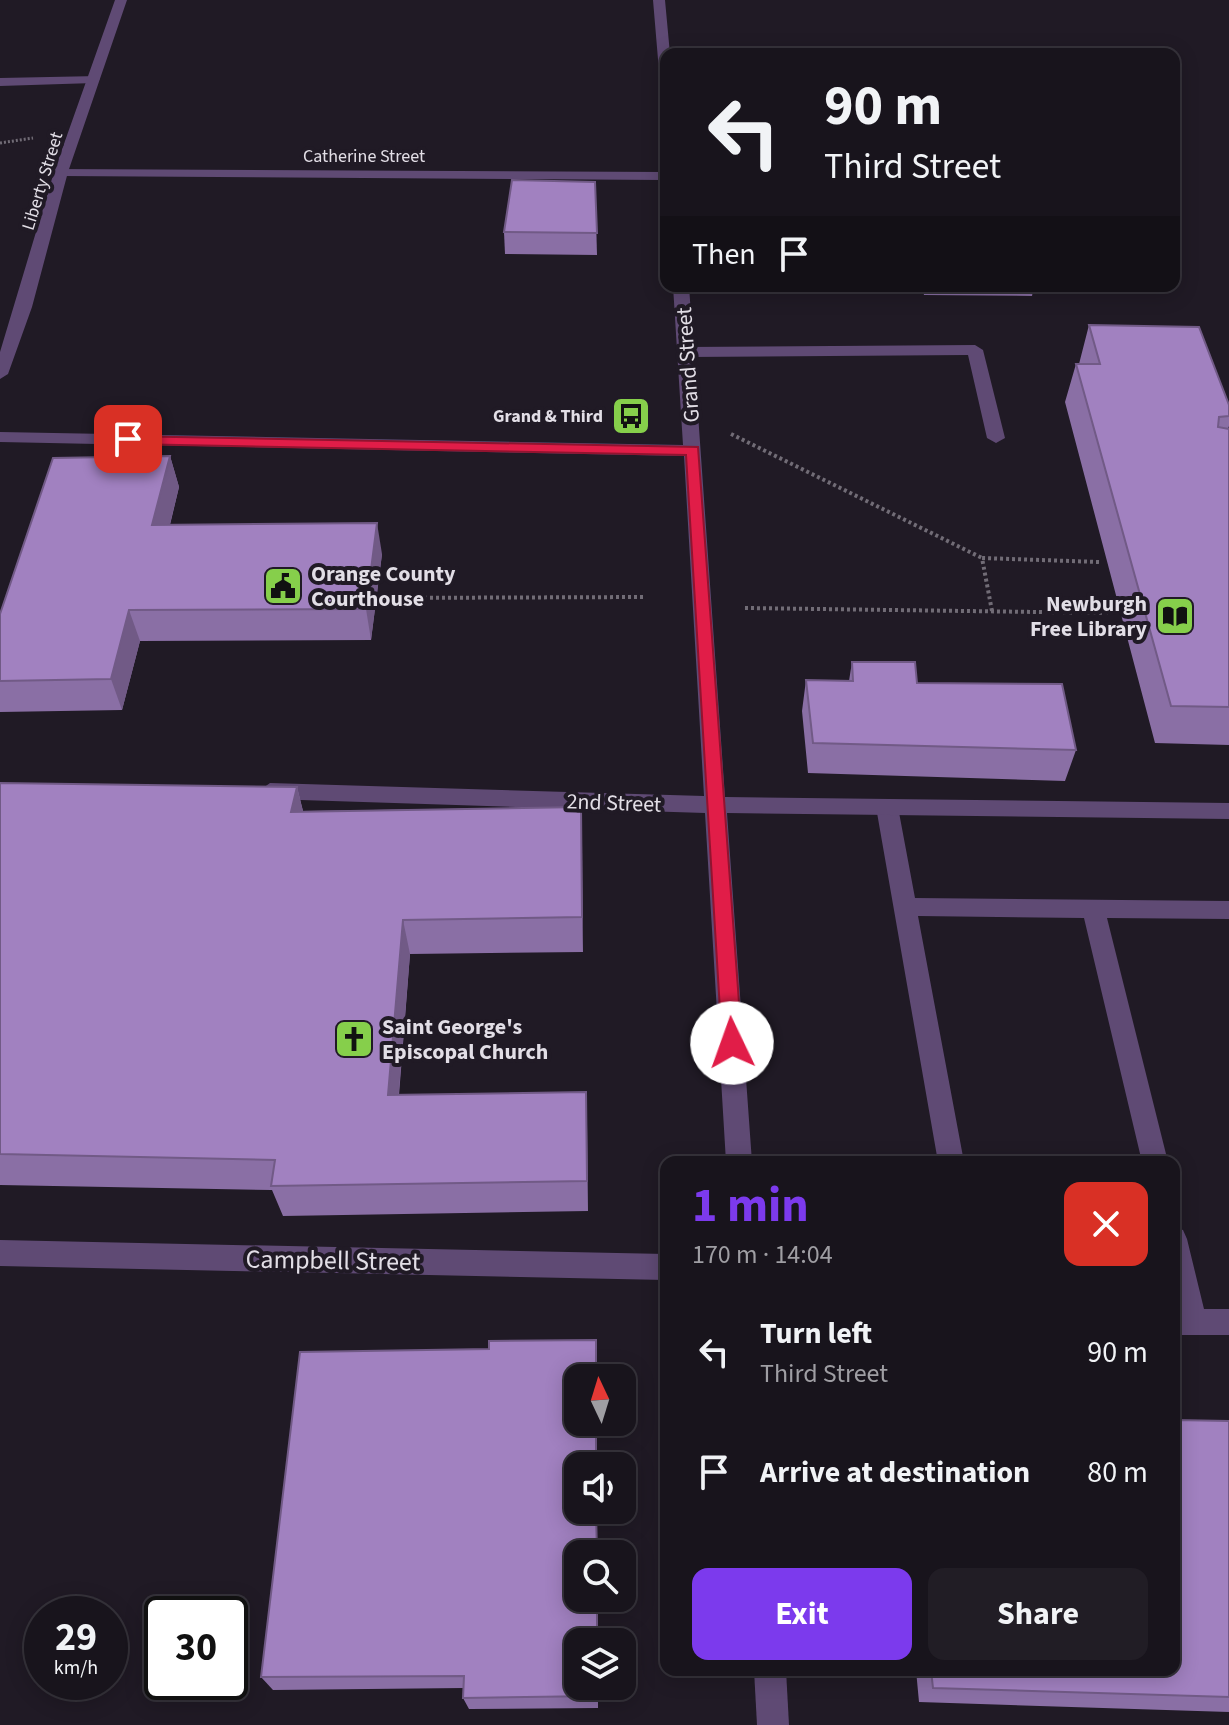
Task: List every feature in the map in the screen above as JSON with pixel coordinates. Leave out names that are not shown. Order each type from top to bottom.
[{"type":"street","name":"Liberty Street","points":[[0,374],[24,307],[61,172],[121,0]]},
{"type":"street","points":[[659,0],[663,48]]},
{"type":"street","points":[[0,82],[94,79]]},
{"type":"street","name":"Catherine Street","points":[[61,172],[660,176]]},
{"type":"street","name":"Grand Street","points":[[681,292],[739,1156]]},
{"type":"street","points":[[686,352],[975,350],[996,438]]},
{"type":"street","points":[[0,437],[693,451]]},
{"type":"street","name":"2nd Street","points":[[250,791],[717,805],[1229,811]]},
{"type":"street","points":[[887,807],[950,1156]]},
{"type":"street","points":[[905,907],[1229,910]]},
{"type":"street","points":[[1093,908],[1154,1156]]},
{"type":"street","name":"Campbell Street","points":[[0,1253],[660,1267]]},
{"type":"street","points":[[1180,1289],[1184,1322],[1229,1322]]},
{"type":"street","points":[[770,1676],[773,1725]]},
{"type":"path","points":[[0,143],[34,138]]},
{"type":"path","points":[[690,414],[982,558],[1099,562]]},
{"type":"path","points":[[982,558],[992,611]]},
{"type":"path","points":[[376,598],[646,597]]},
{"type":"path","points":[[703,608],[1112,613]]},
{"type":"building","points":[[512,180],[595,182],[597,233],[504,232]]},
{"type":"building","name":"Newburgh Free Library","points":[[1089,325],[1199,327],[1229,405],[1229,416],[1219,417],[1218,427],[1229,429],[1229,707],[1171,706],[1076,364],[1100,364]]},
{"type":"building","points":[[170,456],[152,525],[377,523],[366,609],[129,610],[111,679],[0,681],[0,614],[53,458]]},
{"type":"building","points":[[852,662],[915,662],[917,683],[1062,684],[1076,750],[813,743],[806,680],[853,681]]},
{"type":"building","points":[[0,783],[297,787],[291,812],[581,807],[582,917],[403,920],[388,1095],[586,1092],[587,1181],[271,1186],[275,1160],[0,1154]]},
{"type":"building","points":[[596,1340],[596,1364],[564,1364],[564,1436],[596,1436],[596,1452],[564,1452],[564,1524],[596,1524],[597,1540],[564,1540],[564,1612],[597,1612],[597,1628],[564,1628],[564,1696],[463,1698],[464,1676],[261,1677],[300,1352],[489,1349],[489,1341]]},
{"type":"building","points":[[1180,1420],[1229,1421],[1229,1697],[933,1688],[932,1676],[1180,1676]]},
{"type":"place","name":"Grand & Third","points":[[631,416]]},
{"type":"place","name":"Orange County Courthouse","points":[[283,586]]},
{"type":"place","name":"Newburgh Free Library","points":[[1175,616]]},
{"type":"place","name":"Saint George's Episcopal Church","points":[[354,1039]]},
{"type":"route","points":[[128,439],[693,451],[732,1043]]}]
